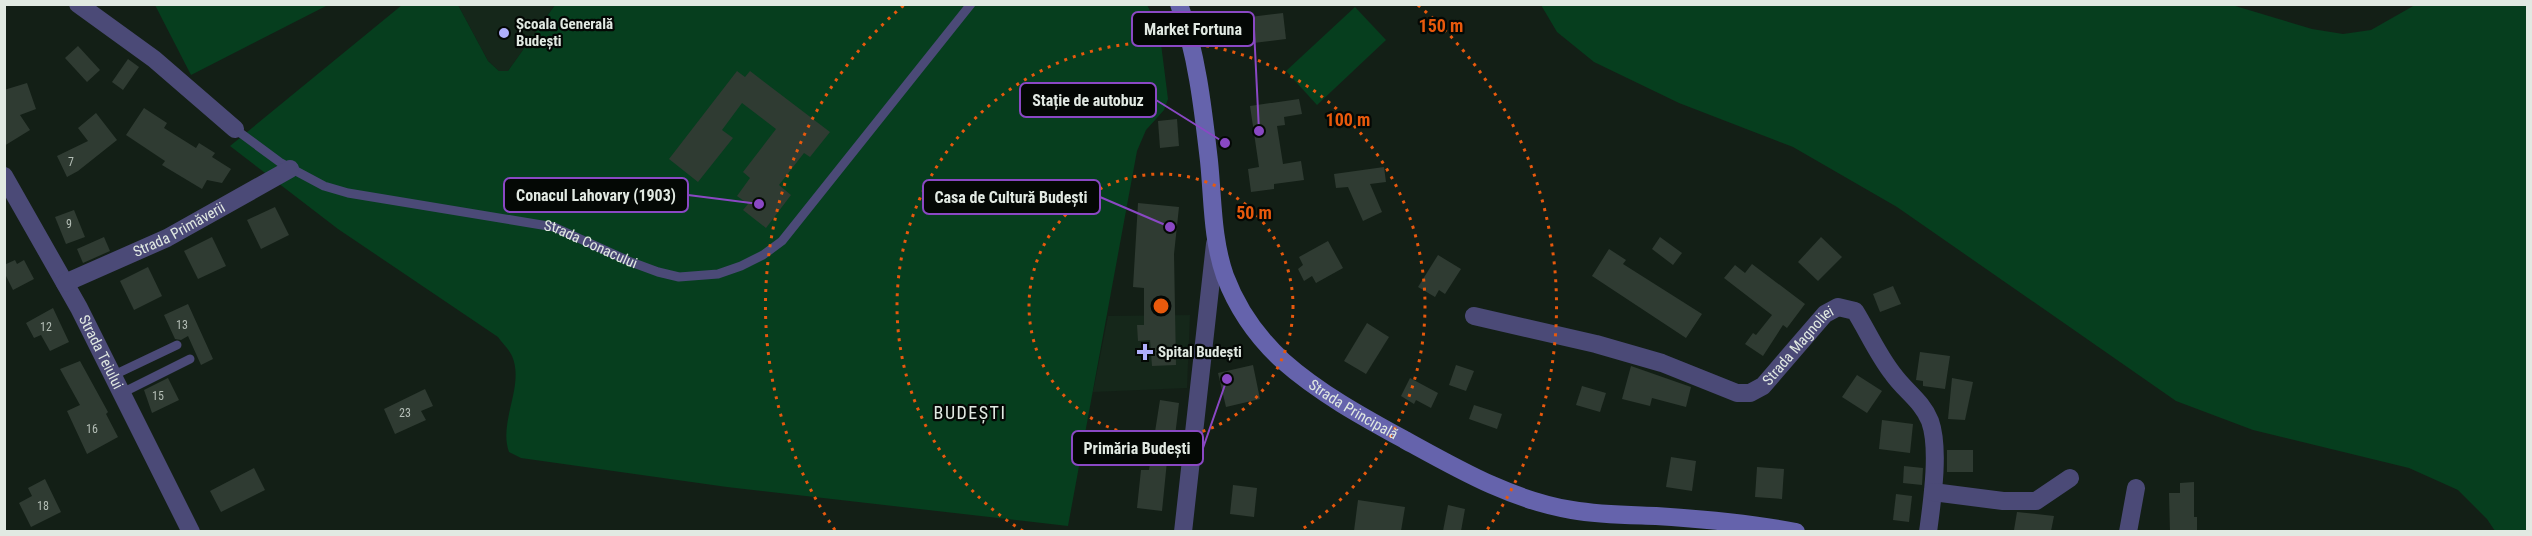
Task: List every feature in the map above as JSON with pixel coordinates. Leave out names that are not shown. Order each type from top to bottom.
[{"type":"main road","name":"Strada Principală","points":[[1179,4],[1190,41],[1200,96],[1216,241],[1225,276],[1234,298],[1252,326],[1282,361],[1329,395],[1381,426],[1483,482],[1534,501],[1573,511],[1722,520],[1796,531]]},
{"type":"street","name":"Strada Conacului","points":[[78,4],[154,59],[235,129]]},
{"type":"street","name":"Strada Primăverii","points":[[64,283],[166,238],[290,168]]},
{"type":"street","name":"Strada Teiului","points":[[4,176],[114,375],[191,531]]},
{"type":"street","points":[[1183,531],[1216,241]]},
{"type":"street","name":"Strada Magnoliei","points":[[1474,316],[1596,344],[1662,363],[1737,393],[1750,393],[1763,386],[1825,314],[1838,307],[1855,311],[1893,375],[1918,400],[1930,422],[1933,437],[1933,492],[1928,531]]},
{"type":"street","points":[[1933,492],[2003,501],[2036,501],[2070,478]]},
{"type":"street","points":[[2128,531],[2136,488]]},
{"type":"lane","name":"Strada Conacului","points":[[235,129],[290,168],[324,186],[348,194],[554,227],[658,272],[679,277],[718,274],[756,259],[782,241],[972,4]]},
{"type":"lane","points":[[114,375],[177,345]]},
{"type":"lane","points":[[122,393],[190,359]]},
{"type":"shaded area","name":"Școala Generală Budești","points":[[458,5],[555,5],[508,71],[499,71],[488,61]]},
{"type":"shaded area","name":"Spital Budești","points":[[1190,315],[1187,388],[1093,392],[1108,316]]},
{"type":"green space","points":[[155,5],[328,5],[191,75]]},
{"type":"green space","points":[[402,5],[458,5],[488,61],[499,71],[508,71],[555,5],[1147,5],[1159,28],[1168,99],[1164,110],[1146,130],[1137,151],[1068,526],[727,487],[521,458],[509,452],[507,429],[514,392],[515,368],[511,353],[498,337],[338,229],[230,146]]},
{"type":"green space","points":[[1541,5],[2232,5],[2312,29],[2343,34],[2371,30],[2415,5],[2527,5],[2527,531],[2495,531],[2487,519],[2458,490],[2409,468],[2253,430],[2176,401],[1897,207],[1793,147],[1679,103],[1594,62],[1557,32]]},
{"type":"green space","points":[[1355,7],[1386,40],[1317,105],[1286,71]]},
{"type":"building","points":[[1283,13],[1286,39],[1245,44],[1242,18]]},
{"type":"building","points":[[78,46],[100,70],[87,82],[65,58]]},
{"type":"building","points":[[128,59],[139,67],[123,90],[112,82]]},
{"type":"building","points":[[737,71],[745,77],[750,71],[830,132],[810,157],[804,153],[779,185],[791,195],[766,228],[743,210],[748,204],[737,196],[750,178],[743,172],[776,129],[742,103],[722,130],[733,138],[698,182],[669,159]]},
{"type":"building","points":[[27,83],[36,109],[20,115],[30,130],[4,146],[4,90]]},
{"type":"building","points":[[1299,99],[1302,114],[1284,117],[1285,125],[1277,126],[1283,164],[1301,161],[1304,180],[1274,184],[1274,189],[1251,192],[1248,169],[1259,167],[1250,106]]},
{"type":"building","points":[[144,108],[167,123],[164,128],[196,148],[199,143],[215,153],[212,157],[231,169],[222,183],[207,180],[202,189],[162,165],[165,161],[126,135]]},
{"type":"building","points":[[96,113],[117,140],[67,177],[57,156],[88,141],[78,128]]},
{"type":"building","points":[[1177,119],[1179,146],[1160,148],[1158,121]]},
{"type":"building","points":[[1384,167],[1386,182],[1370,184],[1382,212],[1363,221],[1348,187],[1336,188],[1334,174]]},
{"type":"building","points":[[1138,203],[1179,207],[1174,254],[1176,365],[1152,366],[1150,340],[1138,341],[1137,325],[1144,325],[1144,288],[1133,287]]},
{"type":"building","points":[[275,207],[289,235],[261,249],[247,220]]},
{"type":"building","points":[[74,210],[85,237],[66,244],[55,217]]},
{"type":"building","points":[[104,237],[110,251],[83,263],[77,249]]},
{"type":"building","points":[[212,237],[226,266],[198,279],[184,251]]},
{"type":"building","points":[[1660,237],[1682,253],[1673,265],[1652,249]]},
{"type":"building","points":[[1821,237],[1842,257],[1818,281],[1798,262]]},
{"type":"building","points":[[1328,241],[1343,268],[1316,283],[1312,276],[1304,281],[1298,269],[1303,265],[1299,257]]},
{"type":"building","points":[[1609,249],[1626,260],[1623,264],[1702,314],[1686,338],[1592,276]]},
{"type":"building","points":[[1438,255],[1461,269],[1445,294],[1439,290],[1435,297],[1418,287]]},
{"type":"building","points":[[15,260],[17,264],[24,260],[34,279],[13,290],[4,272],[4,265]]},
{"type":"building","points":[[1752,264],[1805,304],[1787,328],[1783,325],[1763,356],[1745,344],[1753,333],[1756,335],[1772,315],[1724,278],[1735,265],[1745,273]]},
{"type":"building","points":[[148,267],[162,296],[134,310],[120,281]]},
{"type":"building","points":[[1893,286],[1901,304],[1880,312],[1873,294]]},
{"type":"building","points":[[188,304],[213,359],[201,365],[188,336],[181,340],[175,339],[164,315]]},
{"type":"building","points":[[53,308],[69,342],[50,351],[41,335],[34,338],[26,323]]},
{"type":"building","points":[[1367,323],[1389,337],[1366,374],[1344,361]]},
{"type":"building","points":[[1920,352],[1950,356],[1945,389],[1923,386],[1923,381],[1916,380]]},
{"type":"building","points":[[80,361],[108,412],[106,414],[118,437],[87,454],[67,411],[80,405],[60,369]]},
{"type":"building","points":[[1253,365],[1260,399],[1226,407],[1218,373]]},
{"type":"building","points":[[1456,365],[1474,371],[1466,391],[1449,385]]},
{"type":"building","points":[[1631,366],[1691,387],[1686,407],[1652,398],[1650,406],[1622,399]]},
{"type":"building","points":[[1857,375],[1882,391],[1867,413],[1842,397]]},
{"type":"building","points":[[168,378],[179,400],[152,413],[144,390]]},
{"type":"building","points":[[1410,378],[1438,393],[1431,408],[1416,400],[1414,404],[1401,396]]},
{"type":"building","points":[[1952,378],[1973,382],[1965,420],[1948,419]]},
{"type":"building","points":[[1582,386],[1606,393],[1600,412],[1576,405]]},
{"type":"building","points":[[425,389],[433,406],[421,411],[426,420],[395,434],[384,409]]},
{"type":"building","points":[[1160,400],[1179,403],[1172,461],[1167,461],[1162,511],[1137,508],[1141,470],[1149,470]]},
{"type":"building","points":[[1474,405],[1502,414],[1497,429],[1469,419]]},
{"type":"building","points":[[1882,420],[1913,424],[1910,453],[1879,449]]},
{"type":"building","points":[[1947,450],[1973,450],[1973,472],[1947,472]]},
{"type":"building","points":[[1671,457],[1696,461],[1692,491],[1666,487]]},
{"type":"building","points":[[1904,466],[1923,468],[1922,485],[1903,483]]},
{"type":"building","points":[[1757,467],[1784,469],[1782,499],[1755,497]]},
{"type":"building","points":[[254,468],[265,490],[221,512],[210,491]]},
{"type":"building","points":[[45,479],[61,512],[31,527],[19,503],[32,496],[28,488]]},
{"type":"building","points":[[2194,482],[2194,517],[2197,517],[2197,531],[2170,531],[2169,493],[2180,493],[2180,483]]},
{"type":"building","points":[[1233,485],[1257,488],[1254,517],[1230,514]]},
{"type":"building","points":[[1896,494],[1912,496],[1909,522],[1893,520]]},
{"type":"building","points":[[1358,500],[1405,507],[1401,531],[1354,531]]},
{"type":"building","points":[[1448,505],[1465,509],[1461,531],[1443,531]]},
{"type":"building","points":[[2017,512],[2054,516],[2051,531],[2014,530]]},
{"type":"place","name":"Școala Generală Budești","points":[[504,33]]},
{"type":"place","name":"Market Fortuna","points":[[1259,131]]},
{"type":"place","name":"Stație de autobuz","points":[[1225,143]]},
{"type":"place","name":"Conacul Lahovary (1903)","points":[[759,204]]},
{"type":"place","name":"Casa de Cultură Budești","points":[[1170,227]]},
{"type":"place","name":"Spital Budești","points":[[1145,352]]},
{"type":"place","name":"Primăria Budești","points":[[1227,379]]},
{"type":"district","name":"BUDEȘTI","points":[[970,412]]}]
